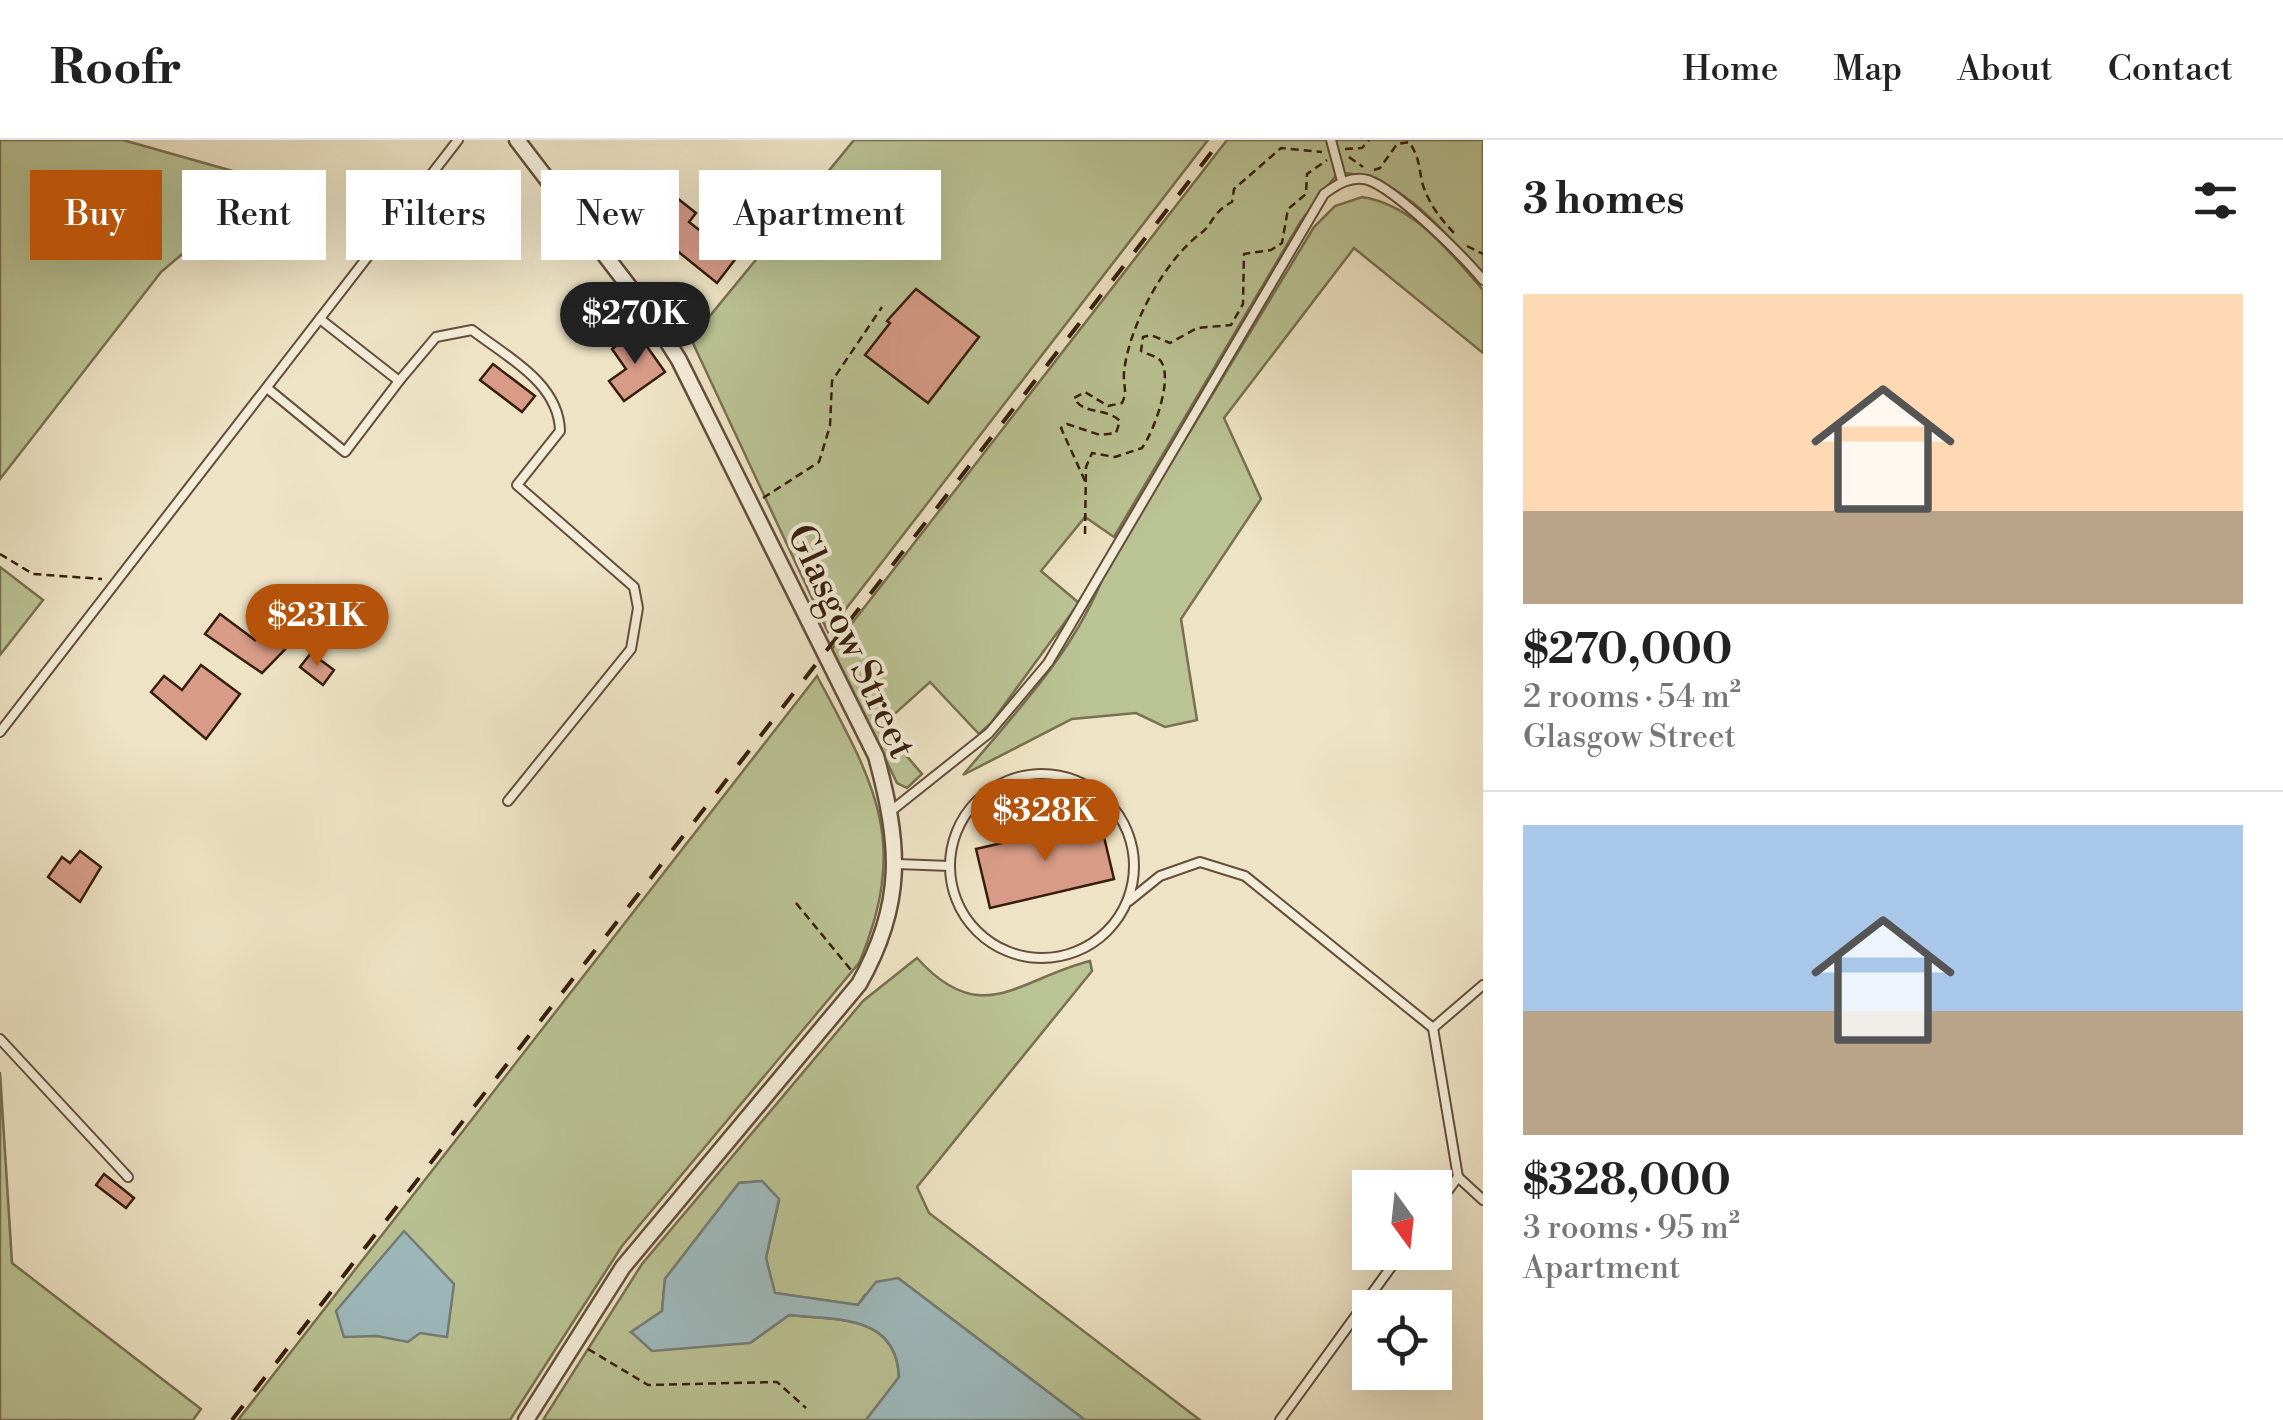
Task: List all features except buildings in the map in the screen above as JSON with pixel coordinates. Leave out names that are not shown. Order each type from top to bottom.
[{"type":"street","name":"Glasgow Street","points":[[518,140],[650,314],[751,506],[876,756],[892,811],[897,864],[882,944],[859,984],[665,1212],[575,1341],[526,1420]]},
{"type":"lane","points":[[0,732],[458,140]]},
{"type":"lane","points":[[1331,140],[1342,181]]},
{"type":"lane","points":[[892,811],[989,733],[1048,663],[1324,194],[1342,181],[1368,180],[1432,226],[1483,280]]},
{"type":"lane","points":[[320,318],[399,381]]},
{"type":"lane","points":[[267,388],[345,452],[436,337],[472,330],[544,386],[560,411],[560,431],[517,484],[634,588],[638,608],[632,649],[508,801]]},
{"type":"lane","points":[[1033,774],[1062,775],[1089,786],[1112,804],[1128,829],[1135,857],[1132,889],[1120,918],[1097,941],[1068,956],[1005,952],[978,934],[959,909],[950,866],[951,846],[962,819],[980,797],[1005,781],[1033,774]]},
{"type":"lane","points":[[1126,904],[1160,876],[1200,862],[1245,876],[1433,1028],[1458,1177],[1483,1200]]},
{"type":"lane","points":[[897,864],[950,866]]},
{"type":"lane","points":[[1433,1028],[1483,985]]},
{"type":"lane","points":[[0,1038],[128,1176]]},
{"type":"lane","points":[[1452,1185],[1458,1177]]},
{"type":"lane","points":[[1280,1420],[1389,1270]]},
{"type":"path","points":[[1084,534],[1086,482],[1061,428],[1066,424],[1100,435],[1116,432],[1120,421],[1114,414],[1083,408],[1074,398],[1085,392],[1108,406],[1122,404],[1127,390],[1124,373],[1144,308],[1159,276],[1168,271],[1191,238],[1204,232],[1216,210],[1232,202],[1234,189],[1281,148],[1333,151],[1362,148],[1369,140]]},
{"type":"path","points":[[751,506],[819,462],[830,426],[832,381],[882,307]]},
{"type":"path","points":[[0,554],[32,574],[118,580]]},
{"type":"path","points":[[796,903],[859,984]]},
{"type":"path","points":[[575,1341],[648,1385],[777,1382],[806,1408]]},
{"type":"green space","points":[[0,140],[123,140],[229,170],[182,170],[182,254],[161,272],[0,479]]},
{"type":"green space","points":[[854,140],[1208,140],[828,632],[691,339],[756,260],[941,260],[941,170],[829,170]]},
{"type":"green space","points":[[1227,140],[1483,140],[1483,276],[1420,208],[1401,194],[1360,175],[1338,173],[1301,221],[1114,537],[1085,517],[1041,571],[1079,603],[991,723],[979,734],[930,682],[881,726],[922,774],[907,788],[897,783],[832,649]]},
{"type":"green space","points":[[1362,197],[1398,210],[1430,232],[1483,290],[1483,353],[1354,248],[1224,418],[1261,499],[1181,619],[1197,720],[1165,727],[1136,713],[1072,719],[963,775],[1024,703],[1079,627],[1106,570],[1314,227],[1335,206]]},
{"type":"green space","points":[[0,567],[43,600],[0,655]]},
{"type":"green space","points":[[817,676],[855,750],[879,815],[882,882],[859,963],[622,1246],[510,1420],[238,1420]]},
{"type":"green space","points":[[917,958],[940,980],[961,991],[981,995],[1021,987],[1090,961],[1092,971],[917,1187],[929,1213],[1200,1420],[1085,1420],[898,1278],[865,1295],[858,1305],[774,1293],[766,1258],[779,1200],[762,1181],[739,1183],[665,1279],[662,1311],[632,1332],[750,1343],[789,1315],[861,1324],[888,1342],[896,1357],[899,1378],[866,1420],[543,1420],[642,1264],[863,1001]]},
{"type":"green space","points":[[0,1072],[12,1263],[201,1409],[193,1420],[0,1420]]},
{"type":"water","points":[[762,1181],[779,1199],[766,1258],[775,1293],[858,1305],[876,1282],[898,1278],[1085,1420],[866,1420],[899,1377],[896,1356],[888,1341],[876,1331],[844,1320],[789,1315],[750,1343],[652,1351],[631,1332],[662,1311],[665,1279],[739,1183]]},
{"type":"water","points":[[404,1231],[454,1284],[447,1337],[420,1333],[408,1342],[377,1336],[344,1337],[336,1311]]},
{"type":"railway","points":[[232,1420],[1221,140]]}]
